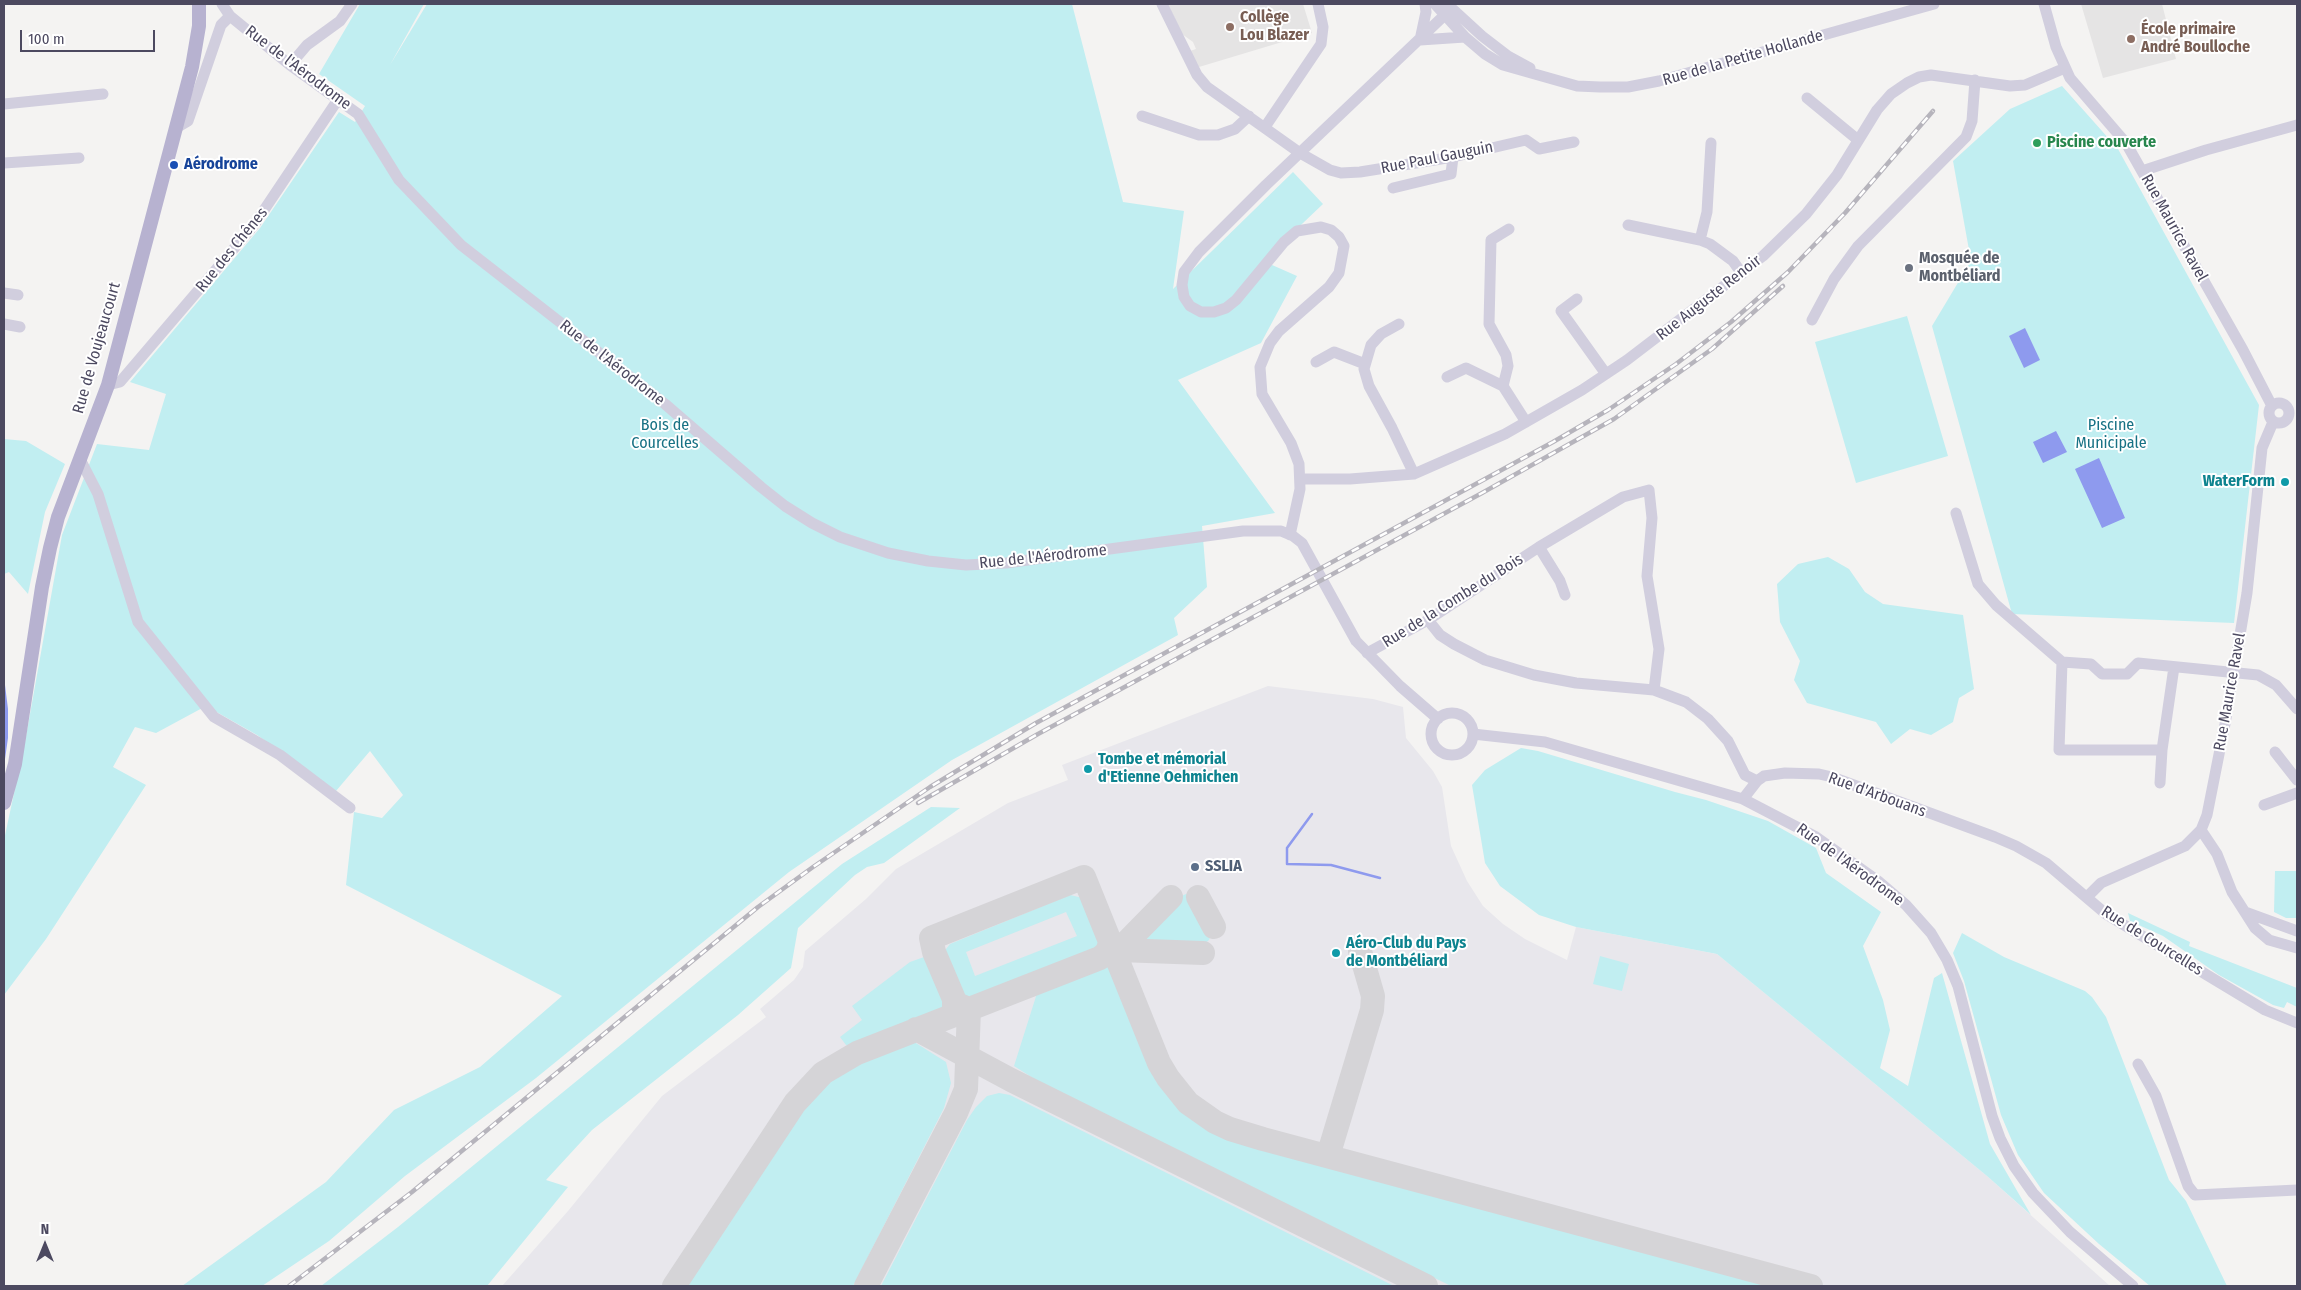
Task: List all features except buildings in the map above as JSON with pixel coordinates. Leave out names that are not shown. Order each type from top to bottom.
[{"type":"main road","name":"Rue de Voujeaucourt","points":[[4,803],[15,764],[42,587],[50,548],[58,517],[114,384],[192,67],[199,26],[198,4]]},
{"type":"street","name":"Rue de l'Aérodrome","points":[[222,4],[230,16],[290,64],[339,98],[358,114],[399,180],[461,245],[665,404],[773,497],[827,531],[860,544],[908,558],[966,565],[1006,563],[1243,531],[1272,530],[1290,535]]},
{"type":"street","points":[[290,64],[307,44],[340,21],[352,4]]},
{"type":"street","points":[[1162,4],[1197,75],[1207,87],[1300,153]]},
{"type":"street","points":[[1264,127],[1321,44],[1323,25],[1318,4]]},
{"type":"street","points":[[1420,40],[1426,12],[1425,4]]},
{"type":"street","name":"Rue de la Petite Hollande","points":[[1436,4],[1447,9],[1508,56],[1549,79]]},
{"type":"street","name":"Rue de la Petite Hollande","points":[[1447,9],[1466,37],[1484,54],[1503,65],[1577,86],[1628,87],[1659,82],[1934,4]]},
{"type":"street","name":"Rue Maurice Ravel","points":[[2044,4],[2056,47],[2070,78],[2118,131],[2243,350],[2272,406]]},
{"type":"street","points":[[1438,719],[1400,686],[1367,653],[1350,632],[1302,543],[1290,535],[1300,490],[1299,464],[1296,454],[1262,394],[1260,366],[1270,343],[1279,331],[1329,287],[1340,273],[1344,246],[1339,237],[1331,230],[1321,227],[1297,232],[1284,242],[1226,308],[1214,312],[1201,312],[1190,306],[1184,297],[1182,285],[1184,272],[1194,258],[1300,153],[1420,40],[1447,9]]},
{"type":"street","points":[[176,128],[188,121],[221,25],[230,16]]},
{"type":"street","points":[[1420,40],[1466,37]]},
{"type":"street","name":"Rue Auguste Renoir","points":[[1300,479],[1350,479],[1414,474],[1505,434],[1606,374],[1742,274],[1806,214],[1837,175],[1877,110],[1891,94],[1906,83],[1918,77],[1931,75],[2010,86],[2025,85],[2065,68]]},
{"type":"street","points":[[1812,320],[1834,279],[1858,246],[1966,137],[1972,122],[1975,80]]},
{"type":"street","points":[[4,104],[103,94]]},
{"type":"street","name":"Rue des Chênes","points":[[114,384],[254,226],[339,98]]},
{"type":"street","points":[[1807,98],[1858,140]]},
{"type":"street","points":[[1142,116],[1199,135],[1218,135],[1235,129],[1248,116]]},
{"type":"street","points":[[2142,171],[2206,150],[2297,125]]},
{"type":"street","name":"Rue Paul Gauguin","points":[[1300,153],[1330,170],[1341,173],[1453,157],[1526,140],[1539,149],[1574,142]]},
{"type":"street","points":[[1700,240],[1706,212],[1711,143]]},
{"type":"street","points":[[1393,188],[1451,174],[1453,157]]},
{"type":"street","points":[[4,163],[79,158]]},
{"type":"street","points":[[1628,226],[1700,240],[1717,247],[1742,274]]},
{"type":"street","points":[[1503,386],[1508,366],[1506,355],[1489,324],[1491,240],[1509,229]]},
{"type":"street","points":[[4,293],[18,295]]},
{"type":"street","points":[[1577,299],[1561,311],[1606,374]]},
{"type":"street","points":[[4,324],[20,327]]},
{"type":"street","points":[[1399,324],[1381,334],[1372,345],[1365,364],[1369,386],[1414,474]]},
{"type":"street","points":[[1316,362],[1334,352],[1365,364]]},
{"type":"street","points":[[1446,377],[1466,368],[1503,386],[1526,422]]},
{"type":"street","points":[[2278,403],[2285,404],[2293,414],[2285,422],[2279,424],[2273,422],[2269,416],[2272,406],[2278,403]]},
{"type":"street","name":"Rue Maurice Ravel","points":[[2201,830],[2206,815],[2234,672],[2247,593],[2262,448],[2273,422]]},
{"type":"street","points":[[81,461],[98,494],[138,622],[214,717],[280,755],[350,808]]},
{"type":"street","name":"Rue de la Combe du Bois","points":[[1367,653],[1428,620],[1539,548],[1623,497],[1650,490],[1652,518],[1647,576],[1659,650],[1654,690]]},
{"type":"street","points":[[1956,513],[1978,584],[1996,605],[2062,662],[2090,664],[2102,674],[2127,674],[2138,663],[2258,675],[2276,685],[2297,709]]},
{"type":"street","name":"Rue de la Combe du Bois","points":[[1539,548],[1560,581],[1565,595]]},
{"type":"street","points":[[1428,620],[1440,635],[1485,660],[1534,675],[1576,683],[1654,690],[1686,702],[1708,719],[1728,741],[1745,775],[1757,781],[1743,799]]},
{"type":"street","points":[[2062,662],[2059,750],[2162,750]]},
{"type":"street","points":[[2160,783],[2162,750],[2174,667]]},
{"type":"street","points":[[1458,714],[1469,722],[1473,734],[1468,748],[1457,755],[1444,754],[1435,746],[1431,735],[1438,719],[1444,715],[1458,714]]},
{"type":"street","name":"Rue de l'Aérodrome","points":[[1473,734],[1545,742],[1743,799],[1816,837],[1906,905],[1931,933],[1947,960],[1958,986],[1992,1116],[2000,1138],[2014,1166],[2033,1193],[2070,1232],[2132,1286]]},
{"type":"street","points":[[2275,752],[2297,780]]},
{"type":"street","name":"Rue d'Arbouans","points":[[1757,781],[1764,776],[1785,772],[1832,777],[2016,846]]},
{"type":"street","points":[[2264,805],[2297,793]]},
{"type":"street","points":[[2087,897],[2100,883],[2185,846],[2201,830],[2217,854],[2232,892],[2255,928],[2269,940],[2297,948]]},
{"type":"street","name":"Rue de Courcelles","points":[[2016,846],[2046,864],[2106,914],[2235,993],[2266,1010],[2297,1023]]},
{"type":"street","points":[[2245,912],[2297,931]]},
{"type":"street","points":[[2138,1064],[2156,1096],[2188,1186],[2195,1195],[2297,1190]]},
{"type":"shaded area","points":[[1168,4],[1303,4],[1312,33],[1199,67],[1190,51],[1196,49],[1193,42],[1182,34]]},
{"type":"shaded area","name":"École primaire André Boulloche","points":[[2081,4],[2162,4],[2176,59],[2103,78]]},
{"type":"shaded area","points":[[1268,686],[1373,699],[1403,707],[1406,738],[1433,771],[1442,787],[1451,846],[1467,881],[1483,906],[1503,924],[1525,939],[1567,960],[1576,927],[1717,954],[1987,1176],[2110,1286],[502,1286],[568,1211],[662,1096],[766,1017],[760,1009],[794,980],[803,967],[805,951],[866,899],[896,869],[1008,803],[1068,780],[1062,765]]},
{"type":"green space","name":"Bois de Courcelles","points":[[360,4],[424,4],[390,65],[427,4],[1072,4],[1123,202],[1184,211],[1173,289],[1293,172],[1323,204],[1263,261],[1297,276],[1261,343],[1178,380],[1275,513],[1202,526],[1207,587],[1174,618],[1178,635],[952,760],[789,872],[536,1078],[405,1176],[329,1241],[262,1286],[182,1286],[326,1182],[394,1110],[480,1067],[562,996],[346,885],[354,812],[382,818],[403,795],[370,751],[336,791],[257,735],[206,706],[156,733],[135,727],[113,767],[146,785],[46,939],[4,995],[4,840],[25,742],[62,535],[97,444],[149,450],[166,394],[130,382],[260,228],[339,112],[355,122],[365,106],[319,74]]},
{"type":"green space","name":"Piscine Municipale","points":[[2062,86],[2118,149],[2259,405],[2234,623],[2012,614],[1932,326],[1971,261],[1953,161],[2010,109]]},
{"type":"green space","points":[[1907,316],[1948,456],[1856,483],[1815,342]]},
{"type":"green space","points":[[4,439],[26,441],[65,464],[45,512],[28,594],[9,572],[4,574]]},
{"type":"green space","points":[[1828,557],[1849,569],[1865,592],[1883,604],[1963,615],[1974,689],[1959,698],[1953,722],[1931,735],[1910,729],[1891,744],[1876,722],[1807,703],[1794,680],[1800,661],[1780,622],[1777,584],[1798,564]]},
{"type":"green space","points":[[1521,748],[1538,751],[1706,800],[1768,821],[1816,848],[1826,873],[1881,912],[1863,946],[1883,1000],[1890,1030],[1880,1068],[1908,1086],[1934,978],[1942,973],[1990,1144],[2031,1215],[1987,1176],[1717,954],[1576,927],[1539,915],[1500,886],[1485,863],[1472,785],[1485,770]]},
{"type":"green space","points":[[931,807],[960,808],[884,863],[867,867],[855,875],[798,928],[791,968],[738,1015],[592,1130],[546,1180],[568,1187],[487,1286],[321,1286],[398,1227],[842,864]]},
{"type":"green space","points":[[2275,871],[2297,871],[2297,918],[2286,918],[2274,912]]},
{"type":"green space","points":[[1186,894],[1193,895],[1212,928],[1209,940],[1203,945],[1132,942],[1173,900]]},
{"type":"green space","points":[[1070,895],[1083,898],[1087,903],[1102,939],[1096,952],[972,1001],[959,996],[944,959],[946,949],[950,944]],"holes":[[[1066,912],[1077,936],[975,976],[966,952]]]},
{"type":"green space","points":[[2128,913],[2190,942],[2189,946],[2297,988],[2297,1007],[2287,1002],[2284,1008],[2273,1005],[2219,975],[2163,936],[2130,921]]},
{"type":"green space","points":[[1962,933],[2004,957],[2085,991],[2092,997],[2106,1017],[2169,1180],[2186,1201],[2227,1286],[2150,1286],[2099,1244],[2044,1193],[2018,1155],[2001,1115],[1964,981],[1953,953]]},
{"type":"green space","points":[[1600,956],[1629,964],[1622,991],[1593,984]]},
{"type":"green space","points":[[924,957],[932,965],[946,1000],[944,1011],[857,1047],[846,1045],[840,1037],[862,1020],[852,1006],[910,962]]},
{"type":"green space","points":[[1103,965],[1111,967],[1115,973],[1154,1071],[1164,1088],[1191,1116],[1223,1134],[1786,1286],[1451,1286],[1060,1095],[1014,1066],[1038,990],[1093,967]]},
{"type":"green space","points":[[911,1040],[946,1062],[951,1083],[944,1108],[853,1286],[684,1286],[812,1094],[829,1078],[855,1062]]},
{"type":"green space","points":[[999,1093],[1010,1095],[1394,1286],[881,1286],[967,1120],[987,1096]]},
{"type":"water","points":[[2025,328],[2040,360],[2024,368],[2009,336]]},
{"type":"water","points":[[2056,431],[2067,452],[2043,463],[2033,442]]},
{"type":"water","points":[[2099,458],[2125,518],[2102,528],[2075,469]]},
{"type":"water","points":[[4,677],[8,709],[8,738],[4,766]]},
{"type":"waterway","points":[[1312,814],[1287,848],[1287,864],[1331,865],[1380,878]]},
{"type":"taxiway","points":[[949,1017],[954,1011],[954,999],[934,952],[931,938],[1084,877],[1159,1063],[1168,1078],[1188,1103],[1215,1122],[1230,1129],[1263,1139],[1811,1286]]},
{"type":"taxiway","points":[[1119,950],[1171,897]]},
{"type":"taxiway","points":[[1198,897],[1214,927]]},
{"type":"taxiway","points":[[674,1286],[795,1103],[823,1073],[857,1053],[1100,958],[1107,952],[1110,943]]},
{"type":"taxiway","points":[[1113,952],[1119,950],[1203,953]]},
{"type":"taxiway","points":[[1328,1156],[1372,1010],[1373,996],[1360,951]]},
{"type":"taxiway","points":[[866,1286],[956,1113],[966,1089],[969,1009],[957,1004]]},
{"type":"taxiway","points":[[916,1029],[1011,1080],[1426,1286]]},
{"type":"railway","points":[[289,1286],[412,1192],[758,907],[930,787],[1036,723],[1553,442],[1608,410],[1676,364],[1731,322],[1788,272],[1845,213],[1933,111]]},
{"type":"railway","points":[[918,803],[1038,734],[1482,493],[1614,419],[1712,349],[1783,286]]},
{"type":"place","name":"Collège Lou Blazer","points":[[1230,27]]},
{"type":"place","name":"École primaire André Boulloche","points":[[2131,39]]},
{"type":"place","name":"Piscine couverte","points":[[2037,143]]},
{"type":"place","name":"Aérodrome","points":[[174,165]]},
{"type":"place","name":"Mosquée de Montbéliard","points":[[1909,268]]},
{"type":"place","name":"WaterForm","points":[[2285,482]]},
{"type":"place","name":"Tombe et mémorial d'Etienne Oehmichen","points":[[1088,769]]},
{"type":"place","name":"SSLIA","points":[[1195,867]]},
{"type":"place","name":"Aéro-Club du Pays de Montbéliard","points":[[1336,953]]}]
